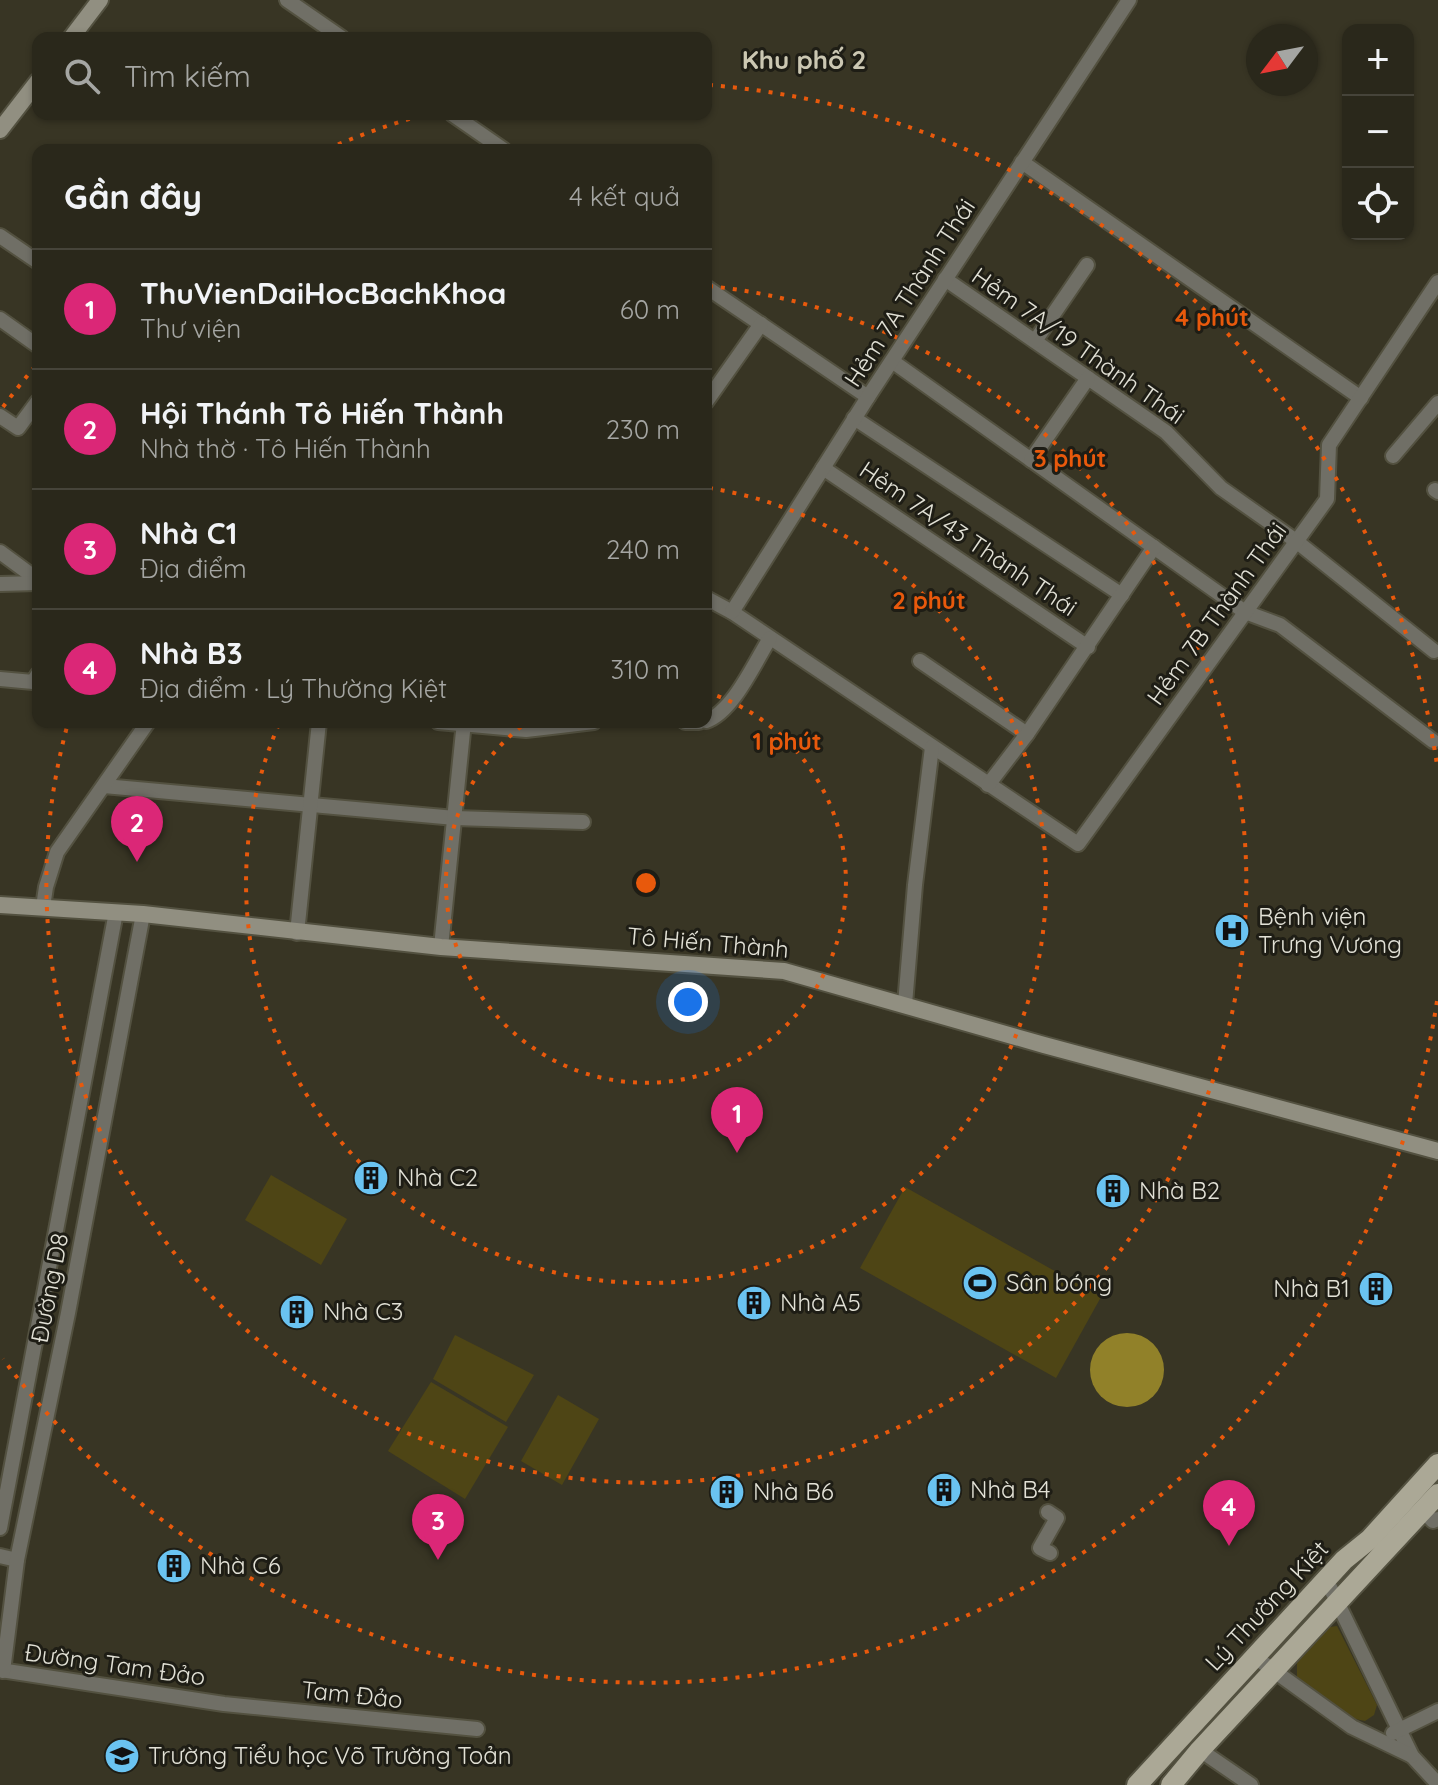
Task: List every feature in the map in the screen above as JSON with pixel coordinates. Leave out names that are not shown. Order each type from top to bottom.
[{"type":"main road","points":[[76,32],[100,0]]},
{"type":"main road","points":[[1,127],[32,88]]},
{"type":"main road","name":"Tô Hiến Thành","points":[[0,905],[143,914],[441,947],[784,971],[1438,1151]]},
{"type":"main road","name":"Lý Thường Kiệt","points":[[1137,1785],[1326,1579],[1370,1539],[1438,1464]]},
{"type":"main road","name":"Lý Thường Kiệt","points":[[1171,1785],[1337,1602],[1433,1520],[1438,1494]]},
{"type":"street","points":[[287,0],[333,32]]},
{"type":"street","name":"Hẻm 7A Thành Thái","points":[[732,612],[854,418],[1129,0]]},
{"type":"street","points":[[461,120],[495,144]]},
{"type":"street","points":[[1022,162],[1361,398]]},
{"type":"street","points":[[0,236],[32,258]]},
{"type":"street","points":[[1035,341],[1087,265]]},
{"type":"street","name":"Hẻm 7A/19 Thành Thái","points":[[945,279],[1166,432],[1221,488],[1296,541],[1434,651]]},
{"type":"street","name":"Hẻm 7B Thành Thái","points":[[988,785],[1078,844],[1327,499],[1329,445],[1438,282]]},
{"type":"street","points":[[712,291],[868,397]]},
{"type":"street","points":[[0,319],[32,342]]},
{"type":"street","points":[[712,393],[761,324]]},
{"type":"street","points":[[892,361],[1245,612],[1280,625],[1433,741]]},
{"type":"street","points":[[1031,460],[1088,378]]},
{"type":"street","points":[[1393,456],[1438,403]]},
{"type":"street","points":[[0,416],[18,428],[32,409]]},
{"type":"street","points":[[854,418],[1122,595]]},
{"type":"street","name":"Hẻm 7A/43 Thành Thái","points":[[823,468],[1088,647]]},
{"type":"street","name":"Hẻm 7A/43 Thành Thái","points":[[988,785],[1088,647],[1154,547]]},
{"type":"street","points":[[0,552],[32,576]]},
{"type":"street","points":[[0,584],[32,581]]},
{"type":"street","points":[[712,601],[988,785]]},
{"type":"street","points":[[712,718],[728,706],[770,638]]},
{"type":"street","points":[[920,661],[1027,734]]},
{"type":"street","points":[[0,679],[32,682]]},
{"type":"street","points":[[43,907],[57,852],[144,728]]},
{"type":"street","points":[[297,933],[318,728]]},
{"type":"street","points":[[441,947],[464,728]]},
{"type":"street","points":[[508,728],[543,728]]},
{"type":"street","points":[[905,1004],[915,885],[932,747]]},
{"type":"street","points":[[104,786],[455,818],[583,822]]},
{"type":"street","name":"Đường D8","points":[[0,1528],[116,912]]},
{"type":"street","name":"Đường D8","points":[[1,1671],[17,1560],[68,1313],[143,914]]},
{"type":"street","points":[[41,1308],[68,1313]]},
{"type":"street","points":[[1048,1512],[1057,1518],[1040,1548],[1050,1553]]},
{"type":"street","points":[[0,1556],[17,1560]]},
{"type":"street","points":[[1326,1579],[1412,1756],[1438,1784]]},
{"type":"street","points":[[1255,1657],[1352,1727],[1412,1756]]},
{"type":"street","name":"Đường Tam Đảo","points":[[1,1671],[224,1704]]},
{"type":"street","name":"Tam Đảo","points":[[224,1704],[477,1729]]},
{"type":"street","points":[[1378,1740],[1438,1711]]},
{"type":"street","points":[[1200,1750],[1251,1785]]},
{"type":"shaded area","points":[[271,1175],[347,1219],[321,1265],[245,1220]]},
{"type":"shaded area","points":[[905,1187],[1101,1297],[1056,1378],[860,1268]]},
{"type":"shaded area","points":[[1127,1333],[1148,1339],[1158,1349],[1164,1370],[1158,1391],[1148,1401],[1127,1407],[1106,1401],[1096,1391],[1090,1370],[1096,1349],[1106,1339]]},
{"type":"shaded area","points":[[455,1335],[534,1375],[506,1422],[433,1379]]},
{"type":"shaded area","points":[[431,1382],[508,1427],[465,1499],[388,1451]]},
{"type":"shaded area","points":[[558,1395],[599,1419],[562,1485],[521,1461]]},
{"type":"shaded area","points":[[1337,1626],[1377,1705],[1374,1715],[1365,1721],[1355,1719],[1297,1677],[1297,1663],[1330,1627]]},
{"type":"place","name":"Hội Thánh Tô Hiến Thành","points":[[137,862]]},
{"type":"place","name":"Bệnh viện Trưng Vương","points":[[1232,931]]},
{"type":"place","name":"ThuVienDaiHocBachKhoa","points":[[737,1153]]},
{"type":"place","name":"Nhà C2","points":[[371,1178]]},
{"type":"place","name":"Nhà B2","points":[[1113,1191]]},
{"type":"place","name":"Sân bóng","points":[[980,1283]]},
{"type":"place","name":"Nhà B1","points":[[1376,1289]]},
{"type":"place","name":"Nhà A5","points":[[754,1303]]},
{"type":"place","name":"Nhà C3","points":[[297,1312]]},
{"type":"place","name":"Nhà B4","points":[[944,1490]]},
{"type":"place","name":"Nhà B6","points":[[727,1492]]},
{"type":"place","name":"Nhà B3","points":[[1229,1546]]},
{"type":"place","name":"Nhà C1","points":[[438,1560]]},
{"type":"place","name":"Nhà C6","points":[[174,1566]]},
{"type":"place","name":"Trường Tiểu học Võ Trường Toản","points":[[122,1756]]},
{"type":"district","name":"Khu phố 2","points":[[804,60]]}]
